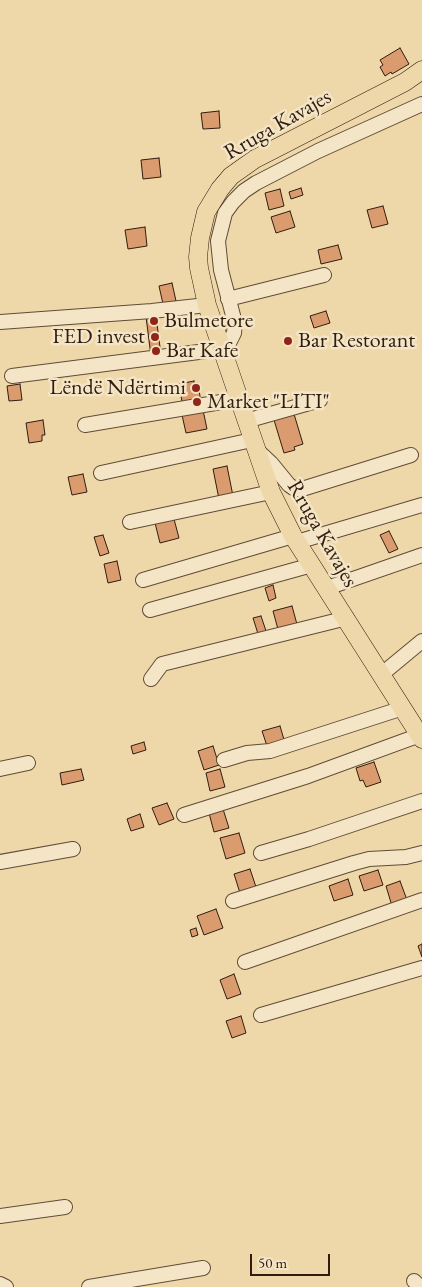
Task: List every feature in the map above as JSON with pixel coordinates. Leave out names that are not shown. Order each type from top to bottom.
[{"type":"main road","name":"Rruga Kavajes","points":[[420,734],[295,539],[270,492],[207,305],[199,268],[200,238],[206,212],[225,183],[238,171],[255,159],[405,82],[422,70]]},
{"type":"street","points":[[12,376],[222,350],[229,343],[234,333],[235,323],[220,262],[218,240],[225,213],[233,202],[256,183],[318,151],[422,104]]},
{"type":"street","points":[[228,299],[324,275]]},
{"type":"street","points":[[0,322],[207,305]]},
{"type":"street","points":[[85,425],[239,399]]},
{"type":"street","points":[[246,421],[320,400]]},
{"type":"street","points":[[101,473],[254,444],[272,463],[289,486],[295,489],[302,489],[411,455]]},
{"type":"street","points":[[130,522],[270,492]]},
{"type":"street","points":[[143,580],[422,505]]},
{"type":"street","points":[[327,588],[422,555]]},
{"type":"street","points":[[150,610],[312,565]]},
{"type":"street","points":[[151,679],[162,664],[346,618]]},
{"type":"street","points":[[382,674],[422,641]]},
{"type":"street","points":[[224,760],[247,753],[270,750],[403,708]]},
{"type":"street","points":[[184,814],[308,776],[420,734]]},
{"type":"street","points":[[0,768],[28,763]]},
{"type":"street","points":[[261,853],[422,801]]},
{"type":"street","points":[[0,862],[73,849]]},
{"type":"street","points":[[233,901],[369,859],[406,857],[422,853]]},
{"type":"street","points":[[246,962],[422,900]]},
{"type":"street","points":[[261,1015],[422,968]]},
{"type":"street","points":[[0,1216],[65,1207]]},
{"type":"street","points":[[89,1287],[203,1268]]},
{"type":"street","points":[[1,1286],[6,1287]]},
{"type":"building","points":[[400,48],[409,64],[385,76],[380,67],[383,65],[380,60]]},
{"type":"building","points":[[219,111],[220,128],[203,129],[201,113]]},
{"type":"building","points":[[159,158],[161,177],[143,179],[141,160]]},
{"type":"building","points":[[301,188],[303,195],[291,199],[289,192]]},
{"type":"building","points":[[280,189],[284,206],[269,210],[265,193]]},
{"type":"building","points":[[383,206],[388,224],[372,228],[367,210]]},
{"type":"building","points":[[290,211],[295,227],[276,233],[271,217]]},
{"type":"building","points":[[145,227],[147,246],[128,249],[125,230]]},
{"type":"building","points":[[338,245],[342,259],[321,264],[318,250]]},
{"type":"building","points":[[172,283],[176,301],[163,304],[159,286]]},
{"type":"building","points":[[326,311],[330,323],[314,328],[310,316]]},
{"type":"building","points":[[156,316],[161,355],[151,356],[146,317]]},
{"type":"building","points":[[194,381],[194,383],[198,383],[201,403],[183,408],[179,384]]},
{"type":"building","points":[[20,384],[22,400],[9,401],[7,386]]},
{"type":"building","points":[[203,410],[207,429],[186,433],[182,415]]},
{"type":"building","points":[[294,414],[303,444],[294,447],[295,450],[284,453],[274,420]]},
{"type":"building","points":[[43,420],[45,435],[42,435],[42,441],[29,443],[26,423]]},
{"type":"building","points":[[227,466],[233,496],[219,499],[213,469]]},
{"type":"building","points":[[83,474],[87,492],[72,495],[68,477]]},
{"type":"building","points":[[174,519],[179,538],[160,543],[155,523]]},
{"type":"building","points":[[389,531],[398,549],[389,553],[380,535]]},
{"type":"building","points":[[103,535],[109,553],[100,556],[94,537]]},
{"type":"building","points":[[117,561],[121,580],[108,583],[104,564]]},
{"type":"building","points":[[273,585],[276,598],[269,601],[265,588]]},
{"type":"building","points":[[292,606],[298,628],[279,633],[273,611]]},
{"type":"building","points":[[261,616],[267,634],[259,637],[253,618]]},
{"type":"building","points":[[280,726],[285,743],[268,749],[262,731]]},
{"type":"building","points":[[144,742],[146,750],[133,754],[131,746]]},
{"type":"building","points":[[213,746],[219,765],[204,770],[198,751]]},
{"type":"building","points":[[374,762],[381,782],[366,787],[363,780],[360,781],[356,768]]},
{"type":"building","points":[[81,769],[84,780],[62,785],[60,773]]},
{"type":"building","points":[[220,769],[225,787],[210,791],[206,773]]},
{"type":"building","points":[[167,803],[174,819],[159,825],[152,808]]},
{"type":"building","points":[[223,809],[229,828],[214,832],[209,813]]},
{"type":"building","points":[[140,814],[144,827],[131,831],[127,819]]},
{"type":"building","points":[[239,833],[245,853],[226,859],[220,838]]},
{"type":"building","points":[[250,869],[256,887],[240,893],[234,874]]},
{"type":"building","points":[[378,870],[383,885],[364,891],[359,876]]},
{"type":"building","points":[[348,879],[353,895],[334,901],[329,886]]},
{"type":"building","points":[[400,881],[407,900],[392,906],[386,886]]},
{"type":"building","points":[[216,909],[223,928],[204,935],[197,916]]},
{"type":"building","points":[[196,928],[198,935],[192,937],[190,930]]},
{"type":"building","points":[[422,944],[422,957],[418,946]]},
{"type":"building","points":[[234,974],[241,994],[227,999],[220,980]]},
{"type":"building","points":[[241,1016],[246,1033],[232,1038],[226,1021]]},
{"type":"place","name":"Bulmetore","points":[[154,321]]},
{"type":"place","name":"FED invest","points":[[155,337]]},
{"type":"place","name":"Bar Restorant","points":[[288,341]]},
{"type":"place","name":"Bar Kafe","points":[[156,351]]},
{"type":"place","name":"Lëndë Ndërtimi","points":[[196,388]]},
{"type":"place","name":"Market \"LITI\"","points":[[197,402]]}]
